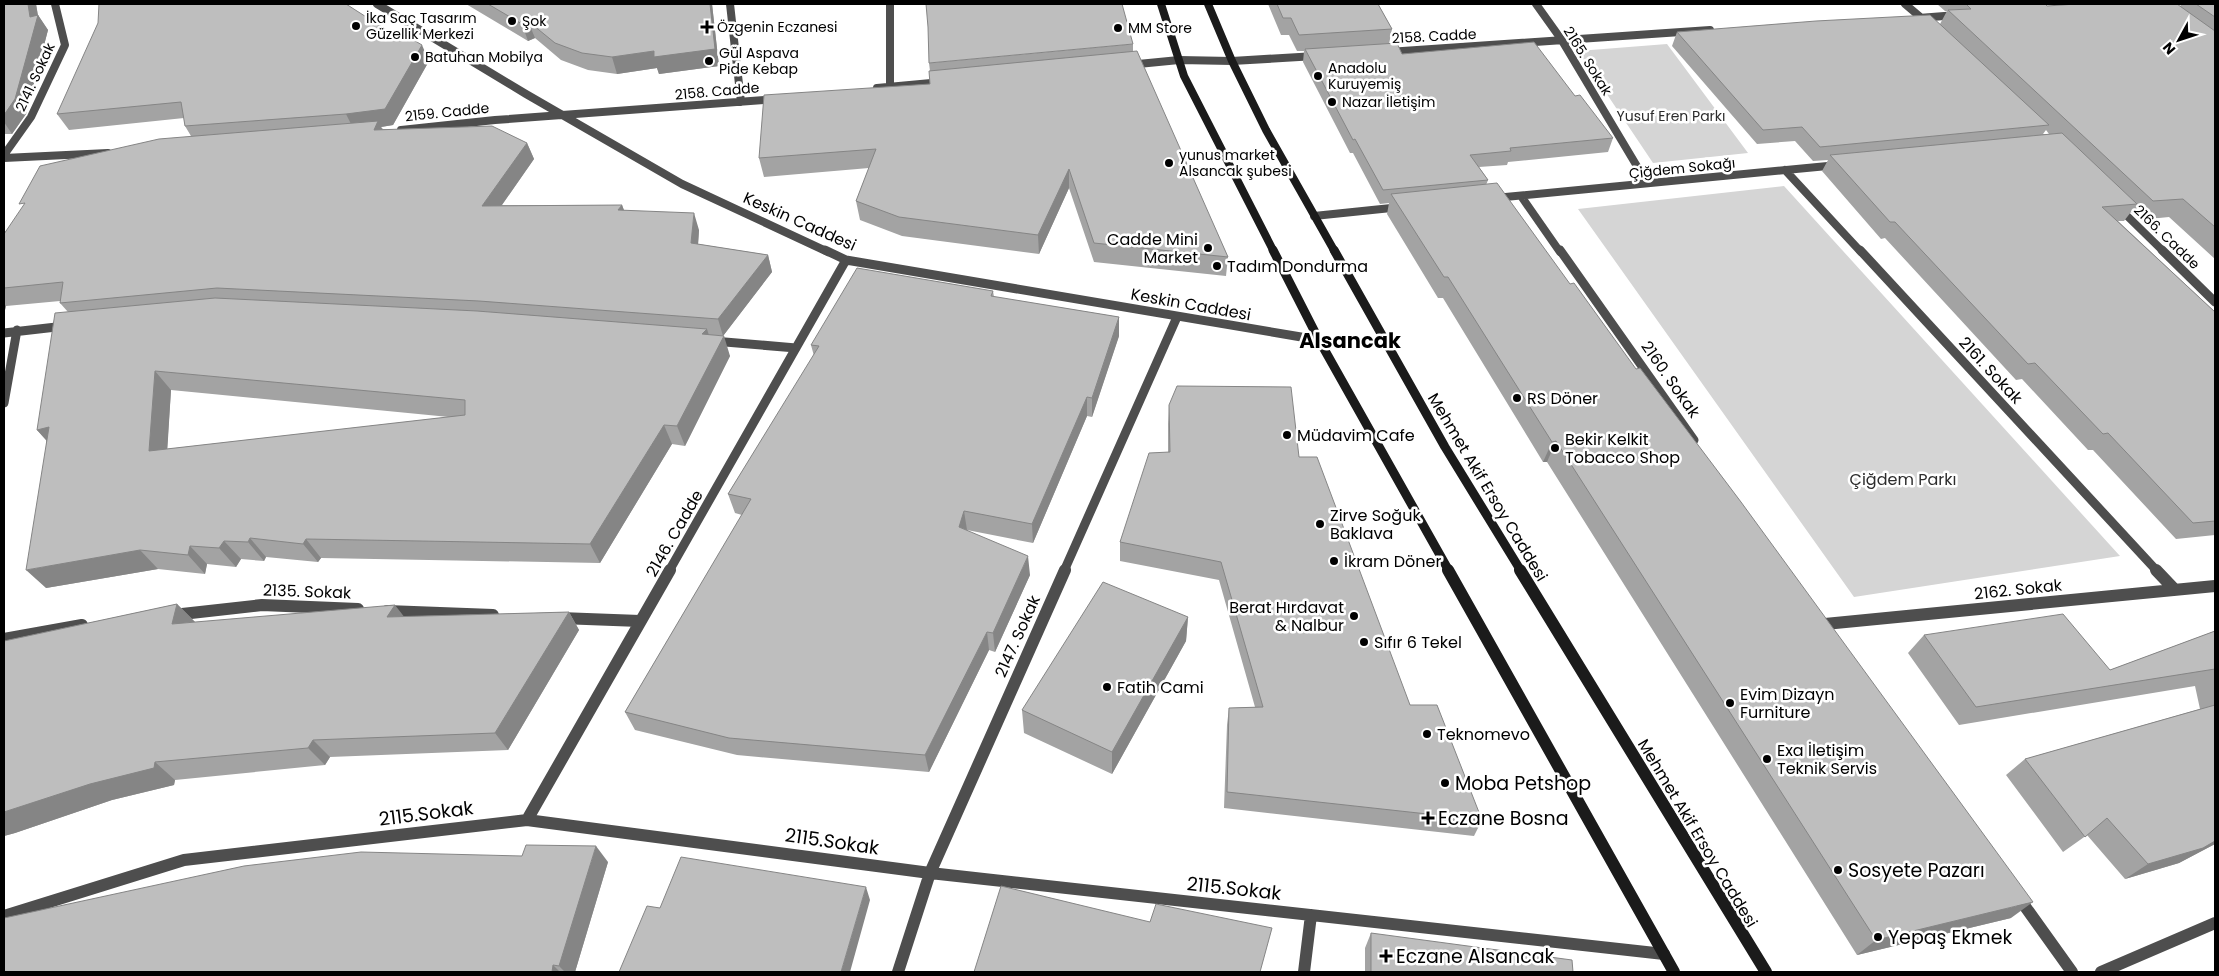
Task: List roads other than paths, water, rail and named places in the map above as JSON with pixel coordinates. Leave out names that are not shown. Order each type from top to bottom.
[{"type":"street","name":"2141. Sokak","points":[[4,156],[30,117],[65,45],[55,4]]},
{"type":"street","name":"Keskin Caddesi","points":[[377,4],[682,184],[846,260],[1319,340]]},
{"type":"street","points":[[730,4],[740,102]]},
{"type":"street","points":[[890,4],[890,87]]},
{"type":"street","points":[[1161,4],[1184,76],[1319,340],[1674,972]]},
{"type":"street","name":"Mehmet Akif Ersoy Caddesi","points":[[1208,4],[1232,61],[1266,130],[1445,447],[1766,972]]},
{"type":"street","name":"2165. Sokak","points":[[1536,4],[1561,39],[1647,183]]},
{"type":"street","points":[[1905,4],[1935,31]]},
{"type":"street","points":[[1911,18],[1969,15]]},
{"type":"street","name":"2158. Cadde","points":[[1383,52],[1716,30]]},
{"type":"street","points":[[1117,66],[1179,60],[1232,61],[1324,55]]},
{"type":"street","points":[[871,89],[949,81]]},
{"type":"street","name":"2158. Cadde","points":[[564,116],[787,98]]},
{"type":"street","name":"2159. Cadde","points":[[392,131],[474,121],[564,116]]},
{"type":"street","points":[[4,156],[113,152]]},
{"type":"street","name":"Çiğdem Sokağı","points":[[1483,200],[1844,164]]},
{"type":"street","name":"2161. Sokak","points":[[1784,170],[2175,590]]},
{"type":"street","name":"2160. Sokak","points":[[1521,196],[1698,446]]},
{"type":"street","name":"2166. Cadde","points":[[2109,198],[2215,302]]},
{"type":"street","points":[[1314,216],[1408,207]]},
{"type":"street","name":"2146. Cadde","points":[[527,820],[846,260]]},
{"type":"street","name":"2147. Sokak","points":[[898,972],[930,873],[1177,316]]},
{"type":"street","points":[[4,332],[75,325]]},
{"type":"street","points":[[4,402],[17,330]]},
{"type":"street","points":[[700,340],[796,348]]},
{"type":"street","name":"2162. Sokak","points":[[1825,624],[2215,586]]},
{"type":"street","name":"2135. Sokak","points":[[166,616],[262,605],[501,615]]},
{"type":"street","points":[[551,617],[640,621]]},
{"type":"street","points":[[4,639],[51,629],[89,625]]},
{"type":"street","name":"2115.Sokak","points":[[4,916],[184,860],[527,820],[930,873],[1664,954]]},
{"type":"street","points":[[2015,891],[2072,972]]},
{"type":"street","points":[[1304,972],[1311,915]]},
{"type":"street","points":[[2101,972],[2215,923]]},
{"type":"place","name":"Şok","points":[[512,21]]},
{"type":"place","name":"İka Saç Tasarım Güzellik Merkezi","points":[[356,26]]},
{"type":"place","name":"Özgenin Eczanesi","points":[[707,27]]},
{"type":"place","name":"MM Store","points":[[1118,28]]},
{"type":"place","name":"Batuhan Mobilya","points":[[415,57]]},
{"type":"place","name":"Gül Aspava Pide Kebap","points":[[709,61]]},
{"type":"place","name":"Anadolu Kuruyemiş","points":[[1318,76]]},
{"type":"place","name":"Nazar İletişim","points":[[1332,102]]},
{"type":"place","name":"yunus market Alsancak şubesi","points":[[1169,163]]},
{"type":"place","name":"Cadde Mini Market","points":[[1208,248]]},
{"type":"place","name":"Tadım Dondurma","points":[[1217,266]]},
{"type":"place","name":"RS Döner","points":[[1517,398]]},
{"type":"place","name":"Müdavim Cafe","points":[[1287,435]]},
{"type":"place","name":"Bekir Kelkit Tobacco Shop","points":[[1555,448]]},
{"type":"place","name":"Zirve Soğuk Baklava","points":[[1320,524]]},
{"type":"place","name":"İkram Döner","points":[[1334,561]]},
{"type":"place","name":"Berat Hırdavat & Nalbur","points":[[1354,616]]},
{"type":"place","name":"Sıfır 6 Tekel","points":[[1364,642]]},
{"type":"place","name":"Fatih Cami","points":[[1107,687]]},
{"type":"place","name":"Evim Dizayn Furniture","points":[[1730,703]]},
{"type":"place","name":"Teknomevo","points":[[1427,734]]},
{"type":"place","name":"Exa İletişim Teknik Servis","points":[[1767,759]]},
{"type":"place","name":"Moba Petshop","points":[[1445,783]]},
{"type":"place","name":"Eczane Bosna","points":[[1428,818]]},
{"type":"place","name":"Sosyete Pazarı","points":[[1838,870]]},
{"type":"place","name":"Yepaş Ekmek","points":[[1878,937]]},
{"type":"place","name":"Eczane Alsancak","points":[[1386,956]]},
{"type":"district","name":"Alsancak","points":[[1350,341]]},
{"type":"park label","name":"Yusuf Eren Parkı","points":[[1671,116]]},
{"type":"park label","name":"Çiğdem Parkı","points":[[1903,479]]}]
